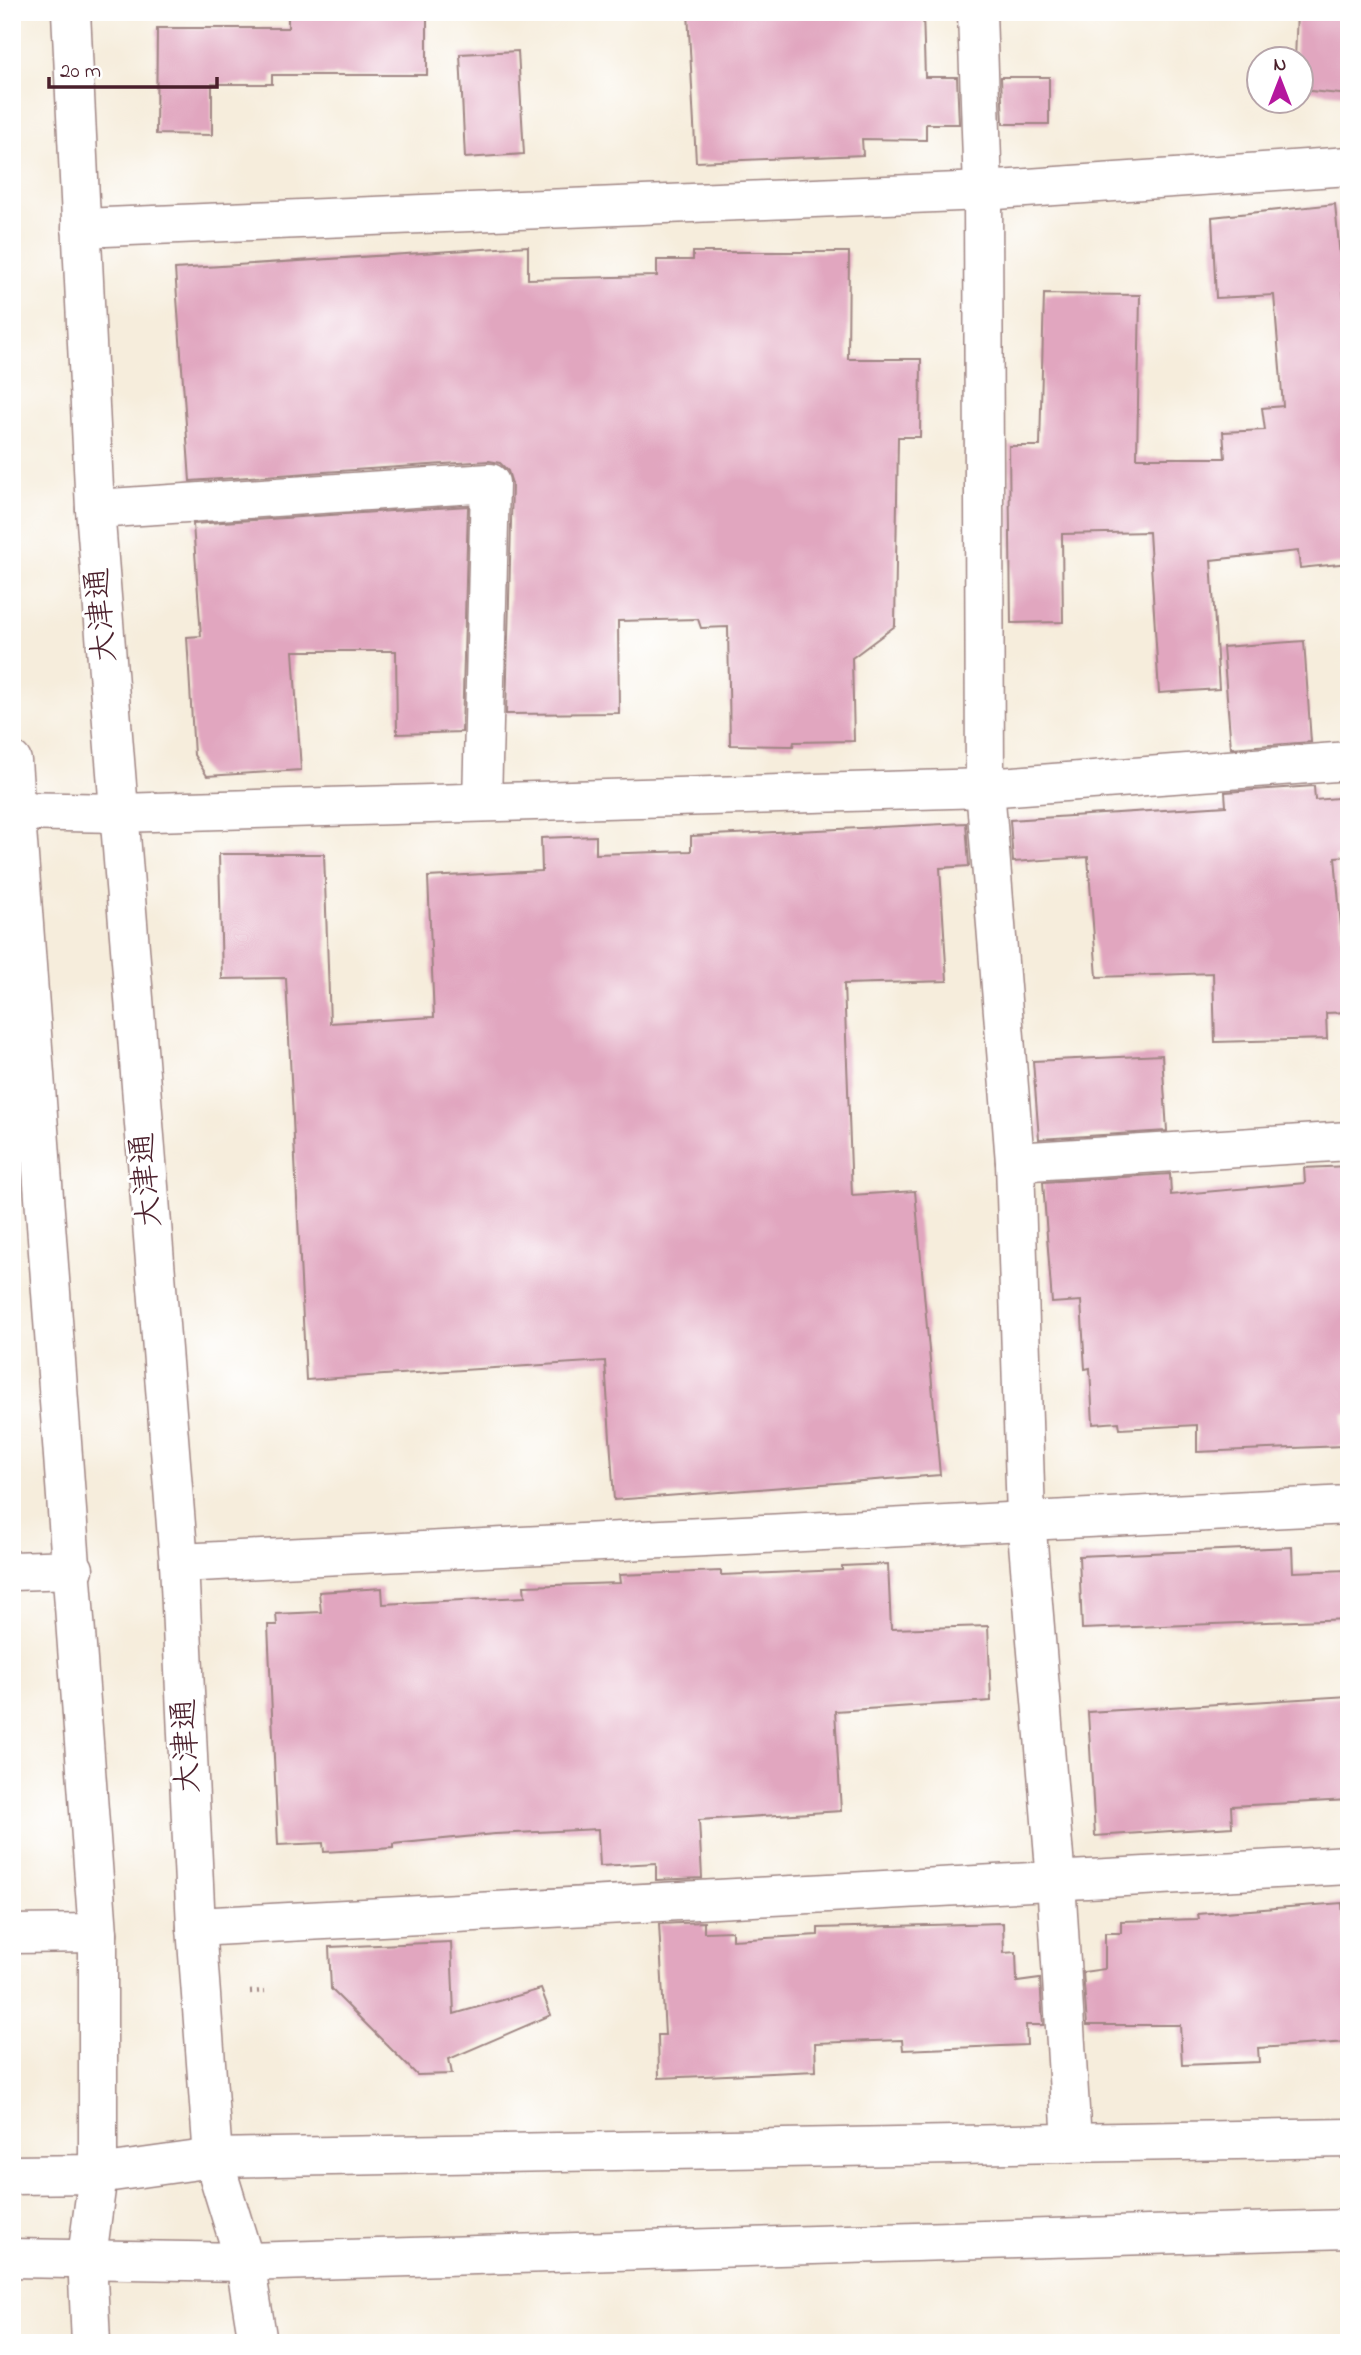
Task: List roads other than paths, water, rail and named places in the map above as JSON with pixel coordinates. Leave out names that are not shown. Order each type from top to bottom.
[{"type":"street","name":"大津通","points":[[71,12],[94,509],[179,1563],[197,1927],[213,2158],[246,2262],[258,2343]]},
{"type":"street","points":[[977,12],[983,191],[985,788],[1015,1162],[1026,1519],[1056,1881],[1072,2142]]},
{"type":"street","points":[[81,228],[983,191],[1349,166]]},
{"type":"street","points":[[94,509],[490,483],[482,802]]},
{"type":"street","points":[[12,761],[74,1569],[98,1933],[98,2174],[87,2257],[91,2343]]},
{"type":"street","points":[[14,811],[119,813],[985,788],[1349,761]]},
{"type":"street","points":[[1015,1162],[1349,1141]]},
{"type":"street","points":[[179,1563],[1349,1505]]},
{"type":"street","points":[[12,1571],[74,1569]]},
{"type":"street","points":[[197,1927],[1349,1865]]},
{"type":"street","points":[[12,1934],[98,1933]]},
{"type":"street","points":[[12,2175],[98,2174],[213,2158],[1349,2138]]},
{"type":"street","points":[[12,2258],[87,2257],[246,2262],[1349,2229]]}]
